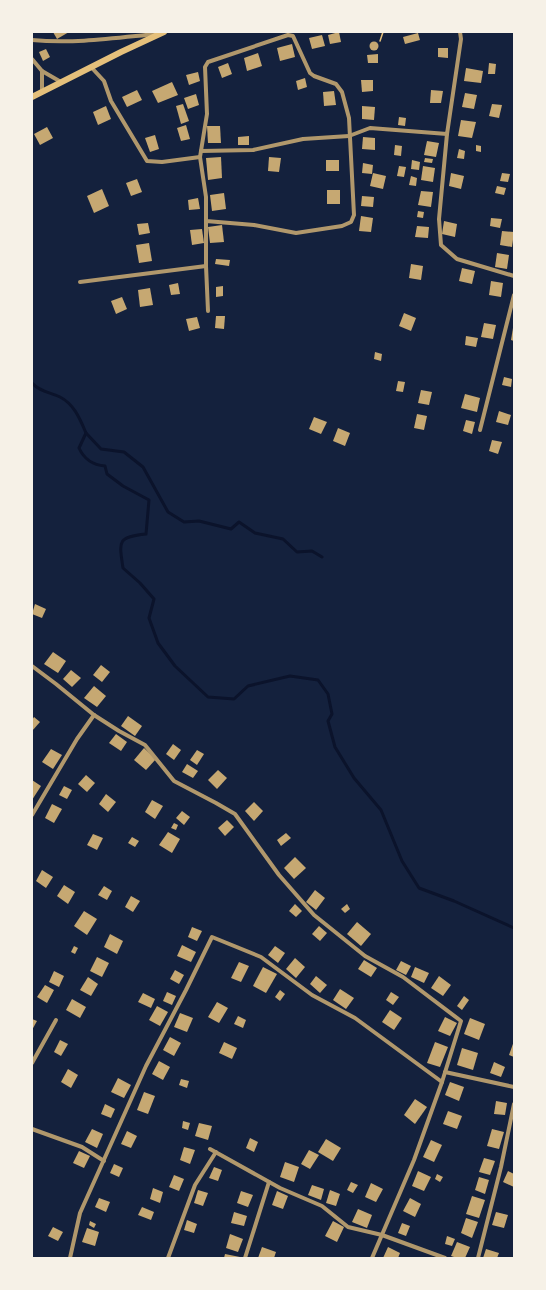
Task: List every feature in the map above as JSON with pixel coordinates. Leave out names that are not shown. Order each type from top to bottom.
[{"type":"main road","points":[[32,97],[163,33]]},
{"type":"street","points":[[460,32],[461,39],[447,134],[439,220],[442,245],[457,260],[514,276]]},
{"type":"street","points":[[32,40],[84,42],[163,33]]},
{"type":"street","points":[[206,221],[254,225],[296,233],[342,226],[351,222],[354,215],[349,118],[342,92],[336,84],[314,76],[310,73],[293,36],[288,35],[206,64],[207,114],[200,157],[206,197],[206,221],[206,266],[208,311]]},
{"type":"street","points":[[32,59],[42,71],[61,82]]},
{"type":"street","points":[[91,67],[104,81],[111,101],[147,161],[162,162],[200,157]]},
{"type":"street","points":[[42,71],[42,92]]},
{"type":"street","points":[[201,151],[253,150],[303,140],[349,136],[370,128],[447,134]]},
{"type":"street","points":[[80,282],[206,266]]},
{"type":"street","points":[[480,430],[514,295]]},
{"type":"street","points":[[32,666],[94,715],[145,745],[174,781],[234,814],[288,885],[314,915],[365,956],[403,978],[461,1021],[442,1082],[414,1160],[372,1258]]},
{"type":"street","points":[[32,815],[77,739],[94,715]]},
{"type":"street","points":[[70,1258],[80,1213],[146,1066],[212,937],[261,957],[312,995],[354,1018],[442,1082]]},
{"type":"street","points":[[32,1063],[56,1020]]},
{"type":"street","points":[[445,1072],[514,1087]]},
{"type":"street","points":[[478,1258],[501,1168],[514,1104]]},
{"type":"street","points":[[32,1129],[82,1147],[104,1161]]},
{"type":"street","points":[[210,1149],[270,1182],[322,1206],[348,1227],[382,1235],[445,1258]]},
{"type":"street","points":[[168,1258],[195,1185],[216,1152]]},
{"type":"street","points":[[245,1258],[270,1182]]},
{"type":"path","points":[[380,41],[383,32]]},
{"type":"building","points":[[53,32],[69,32],[57,39]]},
{"type":"building","points":[[339,32],[341,42],[330,44],[328,35]]},
{"type":"building","points":[[418,33],[420,40],[405,44],[403,37]]},
{"type":"building","points":[[322,35],[325,46],[312,49],[309,38]]},
{"type":"building","points":[[374,41],[379,46],[374,51],[369,46]]},
{"type":"building","points":[[292,44],[295,57],[280,61],[277,48]]},
{"type":"building","points":[[438,48],[448,48],[448,58],[438,57]]},
{"type":"building","points":[[46,49],[50,57],[43,61],[39,52]]},
{"type":"building","points":[[258,53],[262,66],[247,71],[244,58]]},
{"type":"building","points":[[378,54],[378,63],[368,63],[367,55]]},
{"type":"building","points":[[228,63],[232,74],[222,78],[218,67]]},
{"type":"building","points":[[489,63],[496,64],[495,74],[488,74]]},
{"type":"building","points":[[466,68],[483,71],[481,83],[464,81]]},
{"type":"building","points":[[198,72],[200,81],[189,85],[186,75]]},
{"type":"building","points":[[305,78],[307,87],[298,90],[296,81]]},
{"type":"building","points":[[361,80],[373,80],[373,91],[362,92]]},
{"type":"building","points":[[172,82],[178,95],[158,103],[152,91]]},
{"type":"building","points":[[137,90],[142,100],[127,107],[122,97]]},
{"type":"building","points":[[431,90],[443,91],[441,103],[430,103]]},
{"type":"building","points":[[334,91],[336,105],[324,106],[323,92]]},
{"type":"building","points":[[465,93],[477,95],[474,109],[462,107]]},
{"type":"building","points":[[196,94],[199,105],[188,109],[184,98]]},
{"type":"building","points":[[183,104],[189,121],[181,124],[176,106]]},
{"type":"building","points":[[492,104],[502,105],[499,118],[489,116]]},
{"type":"building","points":[[106,106],[111,119],[98,125],[93,112]]},
{"type":"building","points":[[362,106],[375,107],[374,120],[362,119]]},
{"type":"building","points":[[399,117],[406,118],[405,126],[398,125]]},
{"type":"building","points":[[461,120],[476,122],[472,138],[458,136]]},
{"type":"building","points":[[186,125],[190,139],[181,141],[177,128]]},
{"type":"building","points":[[207,126],[220,126],[221,143],[208,143]]},
{"type":"building","points":[[47,127],[53,138],[40,145],[34,134]]},
{"type":"building","points":[[155,135],[159,149],[150,152],[145,138]]},
{"type":"building","points":[[249,136],[249,145],[238,145],[238,137]]},
{"type":"building","points":[[363,137],[375,138],[375,150],[362,149]]},
{"type":"building","points":[[427,141],[439,143],[436,157],[424,155]]},
{"type":"building","points":[[395,145],[402,146],[401,156],[394,155]]},
{"type":"building","points":[[476,145],[481,146],[481,152],[476,151]]},
{"type":"building","points":[[459,149],[465,151],[464,159],[457,158]]},
{"type":"building","points":[[221,157],[222,178],[208,180],[206,158]]},
{"type":"building","points":[[269,157],[281,158],[279,172],[268,171]]},
{"type":"building","points":[[425,158],[433,159],[432,163],[424,162]]},
{"type":"building","points":[[326,160],[339,160],[339,171],[326,171]]},
{"type":"building","points":[[412,160],[420,162],[419,170],[411,169]]},
{"type":"building","points":[[363,163],[373,165],[372,174],[362,173]]},
{"type":"building","points":[[399,166],[406,167],[404,177],[397,176]]},
{"type":"building","points":[[423,166],[435,168],[433,182],[421,180]]},
{"type":"building","points":[[373,173],[386,176],[383,189],[370,186]]},
{"type":"building","points":[[451,173],[464,176],[461,189],[449,186]]},
{"type":"building","points":[[502,173],[510,174],[508,182],[500,181]]},
{"type":"building","points":[[411,176],[417,178],[416,186],[409,185]]},
{"type":"building","points":[[137,179],[142,192],[131,196],[126,183]]},
{"type":"building","points":[[497,186],[506,188],[504,195],[495,193]]},
{"type":"building","points":[[102,189],[109,206],[94,213],[87,196]]},
{"type":"building","points":[[327,190],[340,190],[340,204],[327,204]]},
{"type":"building","points":[[421,191],[433,192],[431,207],[418,205]]},
{"type":"building","points":[[224,193],[226,209],[212,211],[210,195]]},
{"type":"building","points":[[362,196],[374,197],[373,207],[361,206]]},
{"type":"building","points":[[198,198],[200,209],[189,210],[188,200]]},
{"type":"building","points":[[418,211],[424,212],[423,218],[417,217]]},
{"type":"building","points":[[361,216],[373,218],[371,232],[359,231]]},
{"type":"building","points":[[491,218],[502,219],[500,228],[490,226]]},
{"type":"building","points":[[444,221],[457,224],[455,237],[442,234]]},
{"type":"building","points":[[148,223],[150,233],[139,235],[137,224]]},
{"type":"building","points":[[222,225],[224,242],[210,243],[208,227]]},
{"type":"building","points":[[417,226],[429,227],[428,238],[415,237]]},
{"type":"building","points":[[202,229],[204,243],[192,245],[190,230]]},
{"type":"building","points":[[502,231],[514,232],[512,247],[500,245]]},
{"type":"building","points":[[149,243],[152,261],[139,263],[136,245]]},
{"type":"building","points":[[497,253],[509,255],[507,269],[495,267]]},
{"type":"building","points":[[216,259],[230,260],[229,266],[215,264]]},
{"type":"building","points":[[411,264],[423,266],[421,280],[409,278]]},
{"type":"building","points":[[462,268],[475,271],[472,284],[459,281]]},
{"type":"building","points":[[491,281],[503,283],[501,297],[489,295]]},
{"type":"building","points":[[178,283],[180,294],[171,295],[169,285]]},
{"type":"building","points":[[223,286],[223,296],[216,297],[216,287]]},
{"type":"building","points":[[150,288],[153,305],[140,307],[138,290]]},
{"type":"building","points":[[122,297],[127,309],[116,314],[111,301]]},
{"type":"building","points":[[404,313],[416,318],[411,331],[399,326]]},
{"type":"building","points":[[216,316],[225,316],[224,329],[215,328]]},
{"type":"building","points":[[197,317],[200,328],[189,331],[186,319]]},
{"type":"building","points":[[484,323],[496,325],[493,339],[481,337]]},
{"type":"building","points":[[514,328],[514,341],[511,340]]},
{"type":"building","points":[[466,336],[478,338],[476,347],[465,345]]},
{"type":"building","points":[[375,352],[382,354],[381,361],[374,359]]},
{"type":"building","points":[[504,377],[512,379],[511,387],[502,385]]},
{"type":"building","points":[[398,381],[405,382],[403,392],[396,391]]},
{"type":"building","points":[[421,390],[432,392],[429,405],[418,403]]},
{"type":"building","points":[[465,394],[480,398],[477,412],[461,408]]},
{"type":"building","points":[[499,411],[511,415],[508,425],[496,422]]},
{"type":"building","points":[[417,414],[427,416],[424,430],[414,428]]},
{"type":"building","points":[[314,417],[327,422],[321,434],[309,429]]},
{"type":"building","points":[[466,420],[475,422],[472,434],[463,431]]},
{"type":"building","points":[[338,428],[350,433],[345,446],[333,441]]},
{"type":"building","points":[[492,440],[502,442],[498,454],[489,451]]},
{"type":"building","points":[[35,604],[46,609],[42,618],[32,614]]},
{"type":"building","points":[[53,652],[66,661],[58,673],[44,664]]},
{"type":"building","points":[[101,665],[110,672],[102,682],[93,675]]},
{"type":"building","points":[[71,670],[81,678],[72,687],[63,679]]},
{"type":"building","points":[[94,686],[106,696],[97,707],[84,698]]},
{"type":"building","points":[[128,716],[142,726],[135,736],[121,726]]},
{"type":"building","points":[[34,717],[40,722],[32,731],[32,720]]},
{"type":"building","points":[[116,734],[127,742],[121,751],[109,743]]},
{"type":"building","points":[[173,744],[181,750],[174,760],[166,754]]},
{"type":"building","points":[[144,748],[156,759],[146,770],[134,760]]},
{"type":"building","points":[[51,749],[62,755],[53,769],[42,762]]},
{"type":"building","points":[[197,750],[204,754],[197,765],[190,760]]},
{"type":"building","points":[[187,764],[198,771],[193,778],[182,772]]},
{"type":"building","points":[[218,770],[227,778],[217,789],[208,780]]},
{"type":"building","points":[[86,775],[95,783],[87,792],[78,784]]},
{"type":"building","points":[[32,780],[41,786],[32,800]]},
{"type":"building","points":[[64,786],[72,790],[67,799],[59,795]]},
{"type":"building","points":[[106,794],[116,802],[108,812],[99,804]]},
{"type":"building","points":[[152,800],[163,806],[155,819],[145,812]]},
{"type":"building","points":[[254,802],[263,811],[254,821],[245,811]]},
{"type":"building","points":[[52,804],[62,809],[54,823],[45,818]]},
{"type":"building","points":[[182,811],[190,817],[184,825],[176,818]]},
{"type":"building","points":[[227,820],[234,827],[225,836],[218,828]]},
{"type":"building","points":[[174,823],[178,825],[176,830],[171,828]]},
{"type":"building","points":[[168,832],[180,839],[172,853],[159,845]]},
{"type":"building","points":[[286,833],[291,838],[281,846],[277,840]]},
{"type":"building","points":[[93,834],[103,838],[97,850],[87,845]]},
{"type":"building","points":[[132,837],[139,841],[135,847],[128,843]]},
{"type":"building","points":[[295,857],[306,868],[294,879],[284,868]]},
{"type":"building","points":[[42,870],[53,877],[46,888],[36,881]]},
{"type":"building","points":[[64,885],[75,892],[68,904],[57,896]]},
{"type":"building","points":[[104,886],[112,891],[107,900],[98,895]]},
{"type":"building","points":[[315,890],[325,898],[316,910],[306,902]]},
{"type":"building","points":[[131,896],[140,901],[133,912],[125,907]]},
{"type":"building","points":[[295,904],[302,911],[296,917],[289,911]]},
{"type":"building","points":[[347,904],[350,909],[345,913],[341,909]]},
{"type":"building","points":[[84,911],[97,919],[87,935],[74,926]]},
{"type":"building","points":[[357,922],[371,934],[361,946],[347,934]]},
{"type":"building","points":[[319,926],[327,933],[320,941],[312,934]]},
{"type":"building","points":[[192,927],[202,931],[197,941],[188,937]]},
{"type":"building","points":[[110,934],[123,941],[117,954],[104,947]]},
{"type":"building","points":[[182,945],[196,952],[191,962],[177,956]]},
{"type":"building","points":[[74,946],[78,948],[75,954],[71,952]]},
{"type":"building","points":[[275,946],[285,953],[278,963],[268,955]]},
{"type":"building","points":[[97,957],[109,963],[102,977],[90,971]]},
{"type":"building","points":[[295,958],[305,967],[296,978],[286,969]]},
{"type":"building","points":[[364,960],[377,968],[371,977],[358,969]]},
{"type":"building","points":[[401,961],[411,966],[406,975],[396,970]]},
{"type":"building","points":[[239,962],[249,966],[241,982],[231,978]]},
{"type":"building","points":[[263,967],[277,974],[266,993],[253,986]]},
{"type":"building","points":[[415,967],[429,973],[424,983],[411,977]]},
{"type":"building","points":[[175,970],[184,975],[179,984],[170,979]]},
{"type":"building","points":[[54,971],[64,976],[59,987],[49,982]]},
{"type":"building","points":[[316,976],[327,985],[320,993],[310,984]]},
{"type":"building","points":[[439,976],[451,985],[443,996],[431,988]]},
{"type":"building","points":[[88,977],[98,984],[91,996],[80,990]]},
{"type":"building","points":[[45,985],[54,990],[47,1003],[37,997]]},
{"type":"building","points":[[340,989],[354,998],[346,1009],[333,1000]]},
{"type":"building","points":[[280,990],[285,994],[280,1001],[275,997]]},
{"type":"building","points":[[167,992],[176,996],[172,1005],[163,1001]]},
{"type":"building","points":[[391,992],[399,997],[393,1005],[386,1000]]},
{"type":"building","points":[[143,993],[155,999],[151,1008],[138,1002]]},
{"type":"building","points":[[464,996],[469,1000],[462,1010],[457,1006]]},
{"type":"building","points":[[72,999],[86,1007],[80,1018],[66,1010]]},
{"type":"building","points":[[217,1002],[228,1008],[219,1023],[208,1017]]},
{"type":"building","points":[[157,1006],[168,1012],[160,1026],[149,1020]]},
{"type":"building","points":[[390,1010],[402,1018],[394,1030],[382,1022]]},
{"type":"building","points":[[180,1013],[193,1018],[187,1032],[174,1027]]},
{"type":"building","points":[[238,1016],[246,1020],[243,1028],[234,1024]]},
{"type":"building","points":[[445,1017],[457,1023],[450,1036],[438,1031]]},
{"type":"building","points":[[470,1018],[485,1024],[479,1040],[464,1034]]},
{"type":"building","points":[[32,1019],[37,1021],[32,1030]]},
{"type":"building","points":[[170,1037],[181,1043],[174,1056],[163,1050]]},
{"type":"building","points":[[60,1040],[68,1044],[61,1056],[54,1052]]},
{"type":"building","points":[[514,1041],[514,1057],[509,1055]]},
{"type":"building","points":[[224,1042],[237,1048],[232,1059],[219,1053]]},
{"type":"building","points":[[435,1042],[448,1047],[440,1067],[427,1063]]},
{"type":"building","points":[[462,1048],[478,1053],[473,1070],[457,1065]]},
{"type":"building","points":[[159,1061],[170,1067],[163,1080],[152,1074]]},
{"type":"building","points":[[494,1062],[505,1067],[501,1077],[490,1073]]},
{"type":"building","points":[[68,1069],[78,1075],[71,1088],[61,1082]]},
{"type":"building","points":[[118,1078],[131,1085],[124,1098],[111,1092]]},
{"type":"building","points":[[181,1079],[189,1081],[187,1088],[179,1085]]},
{"type":"building","points":[[450,1082],[464,1087],[459,1101],[445,1095]]},
{"type":"building","points":[[144,1092],[155,1096],[148,1114],[137,1110]]},
{"type":"building","points":[[415,1099],[427,1107],[415,1124],[404,1115]]},
{"type":"building","points":[[496,1101],[507,1103],[505,1115],[494,1114]]},
{"type":"building","points":[[105,1104],[115,1109],[111,1118],[101,1114]]},
{"type":"building","points":[[448,1111],[462,1116],[457,1129],[443,1124]]},
{"type":"building","points":[[183,1121],[190,1123],[188,1130],[182,1128]]},
{"type":"building","points":[[199,1123],[212,1126],[208,1140],[195,1136]]},
{"type":"building","points":[[92,1129],[103,1134],[97,1148],[85,1142]]},
{"type":"building","points":[[492,1129],[504,1132],[499,1149],[487,1146]]},
{"type":"building","points":[[127,1131],[137,1136],[131,1148],[121,1144]]},
{"type":"building","points":[[250,1138],[258,1142],[254,1152],[246,1148]]},
{"type":"building","points":[[326,1139],[341,1148],[333,1161],[318,1152]]},
{"type":"building","points":[[431,1140],[442,1145],[434,1162],[423,1157]]},
{"type":"building","points":[[184,1147],[195,1150],[190,1164],[180,1160]]},
{"type":"building","points":[[309,1150],[319,1155],[310,1169],[301,1164]]},
{"type":"building","points":[[79,1151],[90,1156],[84,1168],[73,1163]]},
{"type":"building","points":[[484,1158],[495,1161],[490,1175],[479,1172]]},
{"type":"building","points":[[285,1162],[299,1167],[294,1182],[280,1177]]},
{"type":"building","points":[[114,1164],[123,1168],[119,1177],[110,1173]]},
{"type":"building","points":[[214,1167],[222,1170],[218,1181],[209,1178]]},
{"type":"building","points":[[418,1171],[431,1177],[424,1191],[412,1186]]},
{"type":"building","points":[[508,1171],[514,1174],[514,1187],[503,1182]]},
{"type":"building","points":[[437,1174],[443,1177],[440,1182],[435,1179]]},
{"type":"building","points":[[174,1175],[184,1179],[179,1191],[169,1187]]},
{"type":"building","points":[[479,1177],[489,1180],[485,1194],[475,1190]]},
{"type":"building","points":[[351,1182],[358,1185],[353,1193],[347,1190]]},
{"type":"building","points":[[371,1183],[383,1189],[376,1202],[365,1197]]},
{"type":"building","points":[[312,1185],[324,1189],[321,1200],[308,1195]]},
{"type":"building","points":[[153,1188],[163,1192],[160,1203],[150,1199]]},
{"type":"building","points":[[198,1190],[208,1193],[203,1206],[194,1203]]},
{"type":"building","points":[[330,1190],[340,1194],[336,1206],[326,1203]]},
{"type":"building","points":[[241,1191],[253,1195],[248,1207],[237,1203]]},
{"type":"building","points":[[277,1191],[288,1196],[283,1209],[272,1205]]},
{"type":"building","points":[[472,1196],[485,1200],[479,1218],[466,1214]]},
{"type":"building","points":[[99,1198],[110,1202],[106,1212],[95,1207]]},
{"type":"building","points":[[410,1198],[421,1204],[415,1217],[403,1211]]},
{"type":"building","points":[[142,1207],[154,1212],[151,1220],[138,1215]]},
{"type":"building","points":[[358,1209],[372,1215],[367,1228],[352,1222]]},
{"type":"building","points":[[234,1212],[247,1216],[244,1226],[231,1223]]},
{"type":"building","points":[[496,1212],[508,1215],[504,1228],[492,1225]]},
{"type":"building","points":[[466,1218],[478,1222],[472,1238],[461,1233]]},
{"type":"building","points":[[187,1220],[197,1224],[194,1233],[184,1230]]},
{"type":"building","points":[[90,1221],[96,1224],[94,1228],[89,1225]]},
{"type":"building","points":[[333,1221],[344,1227],[337,1242],[325,1236]]},
{"type":"building","points":[[402,1223],[410,1226],[406,1236],[398,1233]]},
{"type":"building","points":[[53,1227],[63,1232],[58,1241],[48,1236]]},
{"type":"building","points":[[87,1228],[99,1232],[95,1246],[82,1242]]},
{"type":"building","points":[[230,1234],[243,1239],[238,1252],[226,1248]]},
{"type":"building","points":[[447,1236],[455,1239],[452,1246],[445,1244]]},
{"type":"building","points":[[457,1242],[470,1247],[465,1258],[451,1256]]},
{"type":"building","points":[[262,1247],[276,1252],[274,1258],[258,1258]]},
{"type":"building","points":[[388,1247],[400,1253],[398,1258],[383,1258]]},
{"type":"building","points":[[486,1249],[499,1253],[497,1258],[483,1258]]},
{"type":"building","points":[[225,1254],[240,1257],[240,1258],[224,1258]]},
{"type":"waterway","points":[[32,383],[42,390],[65,400],[73,408],[86,433],[79,448],[83,455],[92,463],[105,466],[107,474],[123,486],[149,500],[146,534],[130,537],[122,542],[121,552],[123,568],[140,583],[154,599],[149,618],[158,643],[175,666],[208,697],[234,699],[248,686],[290,676],[318,680],[328,694],[332,714],[328,721],[335,747],[354,778],[381,810],[402,861],[419,888],[454,901],[514,928]]},
{"type":"waterway","points":[[86,433],[101,449],[124,452],[143,467],[168,512],[184,522],[199,521],[231,529],[239,522],[255,533],[283,539],[297,552],[312,551],[322,557]]}]
